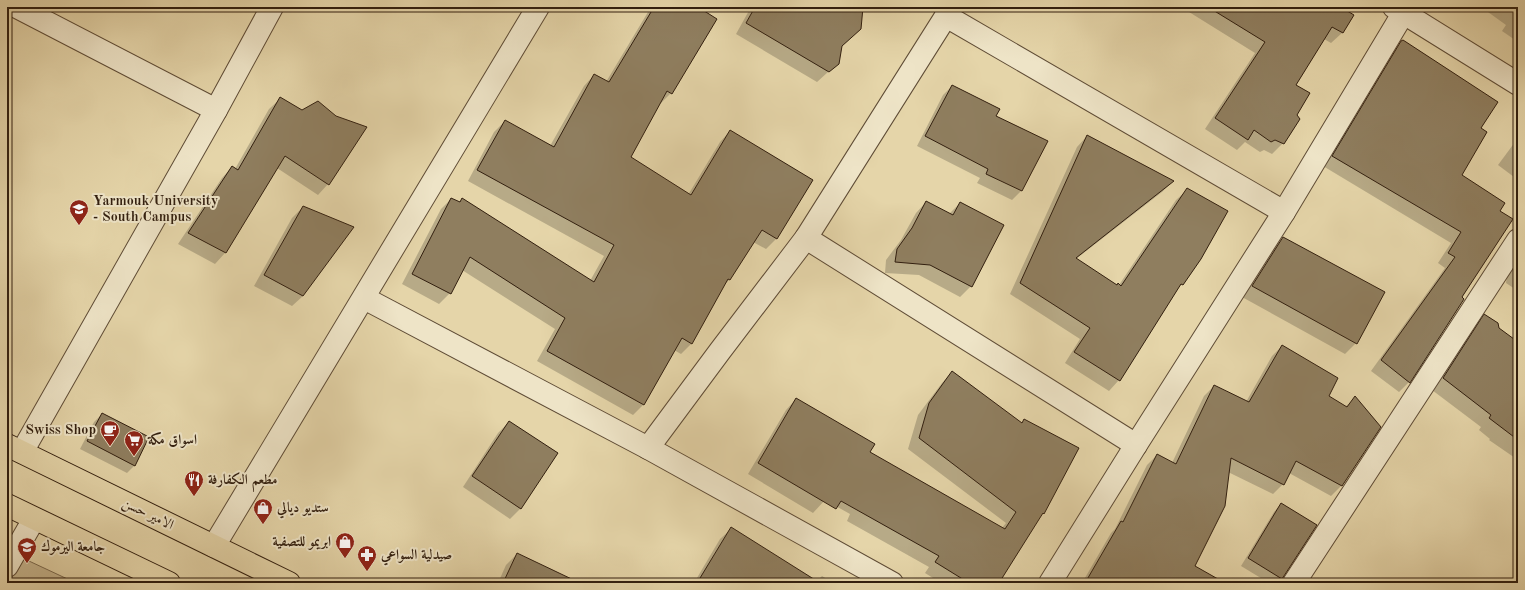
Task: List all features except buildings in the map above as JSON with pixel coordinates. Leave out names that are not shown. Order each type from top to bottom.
[{"type":"main road","name":"الامير حسن","points":[[14,449],[289,583]]},
{"type":"main road","points":[[7,505],[169,583]]},
{"type":"street","points":[[17,7],[216,110]]},
{"type":"street","points":[[14,449],[216,110],[272,7]]},
{"type":"street","points":[[214,546],[538,7]]},
{"type":"street","points":[[1050,583],[1284,212],[1401,9],[1518,84]]},
{"type":"street","points":[[648,448],[806,238],[948,12],[1284,212]]},
{"type":"street","points":[[806,238],[1136,445]]},
{"type":"street","points":[[1294,583],[1518,240]]},
{"type":"street","points":[[364,298],[648,448],[892,583]]},
{"type":"street","points":[[7,566],[34,519]]},
{"type":"shaded area","name":"جامعة اليرموك","points":[[14,554],[76,583],[7,583],[7,573]]},
{"type":"place","name":"Yarmouk University - South Campus","points":[[79,226]]},
{"type":"place","name":"Swiss Shop","points":[[110,447]]},
{"type":"place","name":"اسواق مكة","points":[[134,457]]},
{"type":"place","name":"مطعم الكفارفة","points":[[194,497]]},
{"type":"place","name":"ستديو ديالي","points":[[263,525]]},
{"type":"place","name":"ابريمو للتصفية","points":[[345,559]]},
{"type":"place","name":"جامعة اليرموك","points":[[27,564]]},
{"type":"place","name":"صيدلية السواعي","points":[[367,572]]}]
